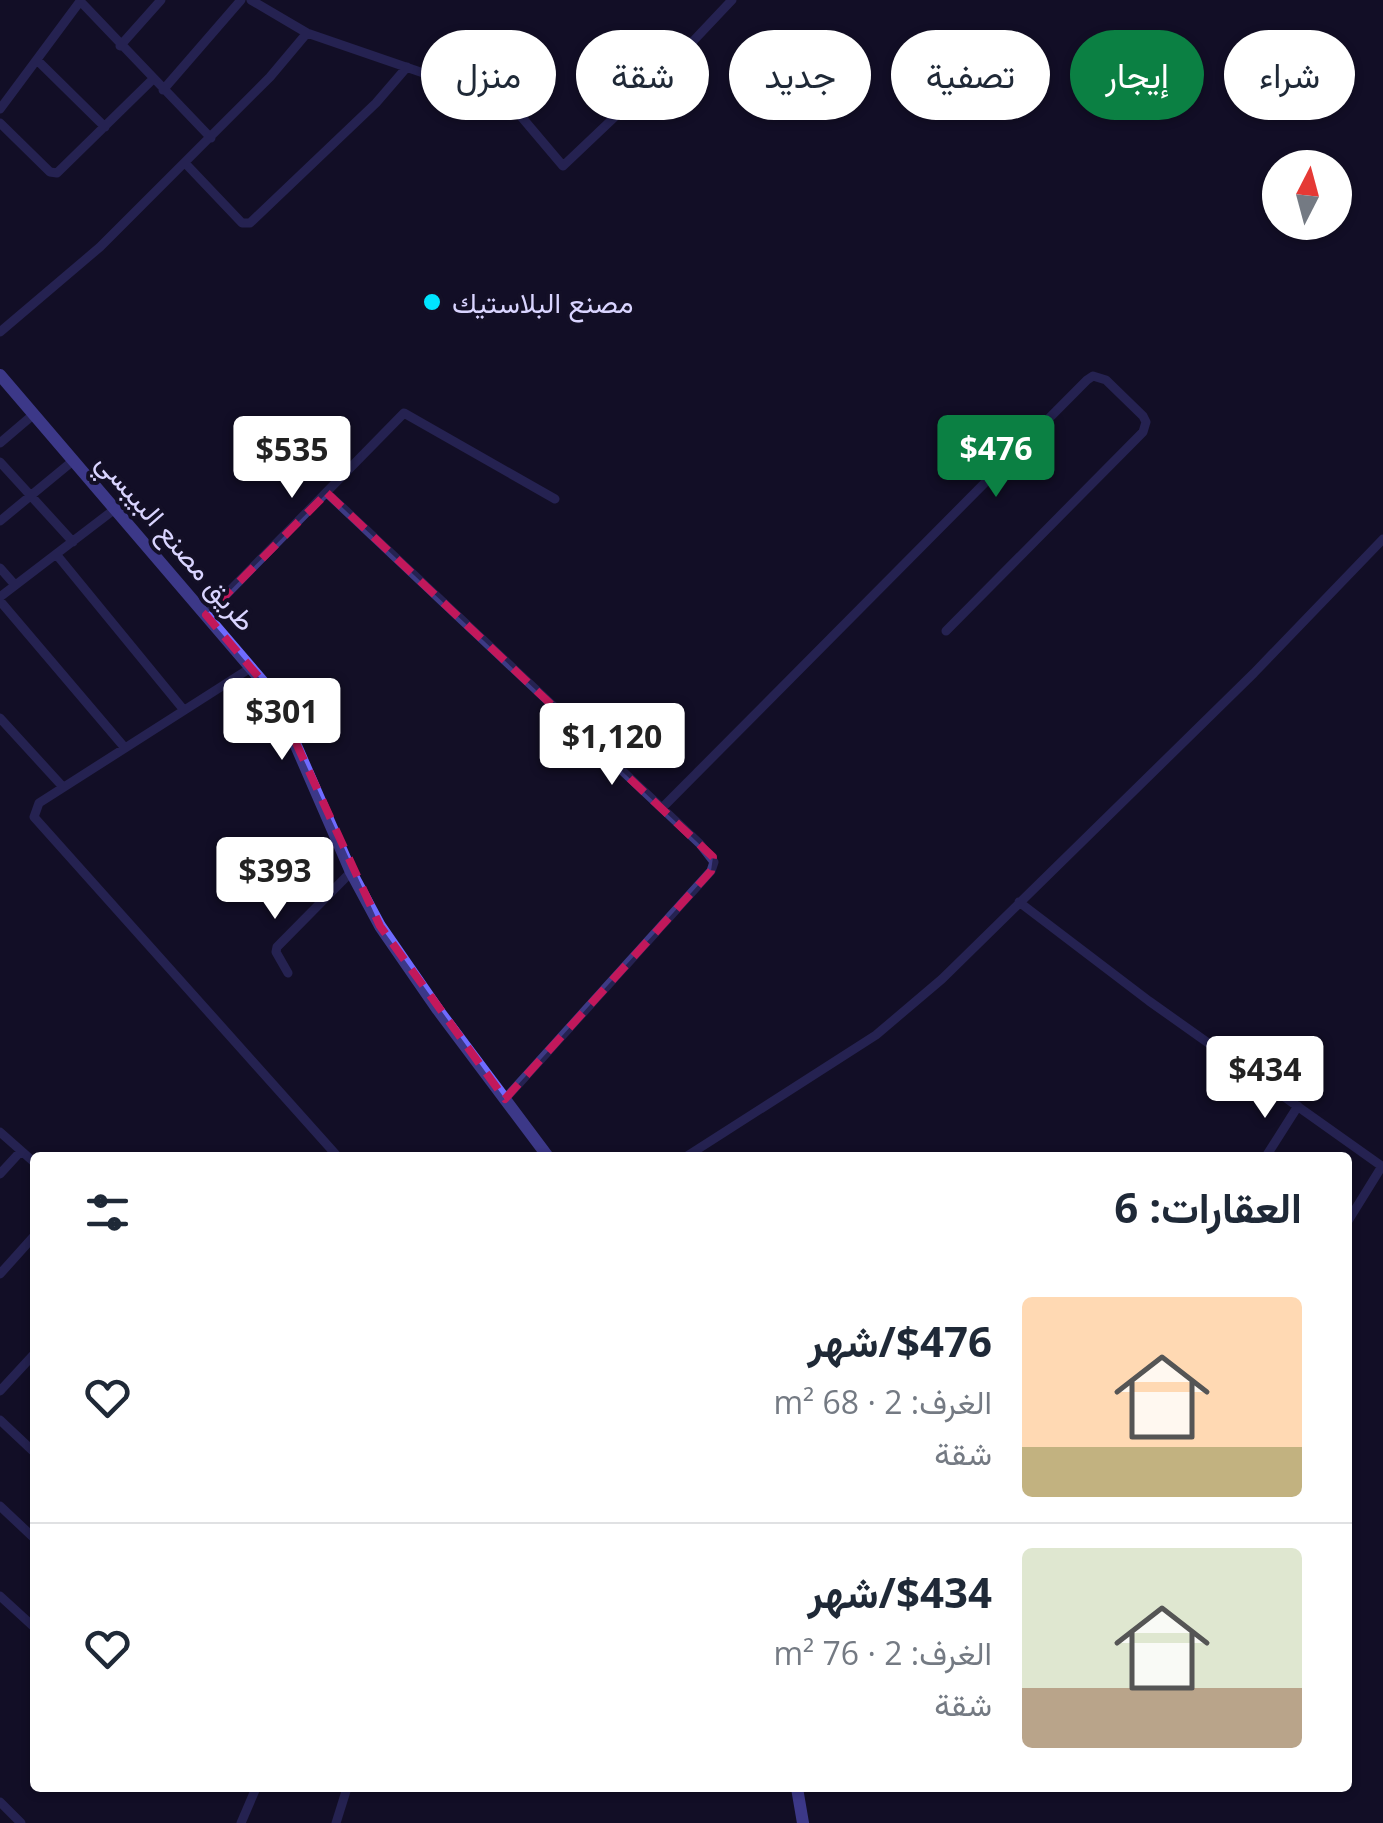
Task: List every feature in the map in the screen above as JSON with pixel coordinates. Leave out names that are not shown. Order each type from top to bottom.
[{"type":"main road","name":"طريق مصنع البيبسي","points":[[0,375],[274,695],[351,872],[392,944],[545,1152]]},
{"type":"main road","points":[[798,1792],[803,1823]]},
{"type":"street","points":[[120,46],[161,0]]},
{"type":"street","points":[[164,90],[241,0]]},
{"type":"street","points":[[251,0],[307,33],[467,86],[519,114],[563,166],[732,0]]},
{"type":"street","points":[[0,109],[80,1],[210,138]]},
{"type":"street","points":[[0,332],[100,247],[270,77],[307,33]]},
{"type":"street","points":[[37,60],[105,127]]},
{"type":"street","points":[[185,163],[242,222],[250,222],[376,103],[407,66]]},
{"type":"street","points":[[0,123],[54,173],[152,80]]},
{"type":"street","points":[[662,808],[1086,380],[1093,376],[1106,380],[1143,416],[1143,432],[946,631]]},
{"type":"street","points":[[206,615],[404,413],[555,499]]},
{"type":"street","points":[[0,443],[34,414]]},
{"type":"street","points":[[0,521],[74,460]]},
{"type":"street","points":[[0,462],[73,542]]},
{"type":"street","points":[[327,493],[712,857],[712,871],[505,1099]]},
{"type":"street","points":[[115,509],[0,599],[125,748]]},
{"type":"street","points":[[694,1152],[888,1026],[942,979],[1254,673],[1383,540]]},
{"type":"street","points":[[56,554],[183,709]]},
{"type":"street","points":[[0,568],[15,585]]},
{"type":"street","points":[[252,667],[39,803],[34,817],[335,1152]]},
{"type":"street","points":[[0,718],[63,787]]},
{"type":"street","points":[[288,973],[276,952],[278,947],[351,872]]},
{"type":"street","points":[[1019,902],[1149,1001],[1382,1166],[1352,1215]]},
{"type":"street","points":[[1269,1152],[1298,1106]]},
{"type":"street","points":[[0,1132],[30,1159]]},
{"type":"street","points":[[0,1174],[21,1151]]},
{"type":"street","points":[[0,1274],[30,1241]]},
{"type":"street","points":[[0,1391],[30,1362]]},
{"type":"street","points":[[0,1420],[30,1448]]},
{"type":"street","points":[[0,1506],[30,1534]]},
{"type":"street","points":[[0,1596],[30,1623]]},
{"type":"street","points":[[241,1823],[254,1792]]},
{"type":"street","points":[[336,1823],[346,1792]]},
{"type":"street","points":[[0,1802],[22,1823]]},
{"type":"highlighted area","points":[[327,493],[713,857],[711,871],[505,1099],[380,926],[274,695],[206,615]]},
{"type":"place","name":"مصنع البلاستيك","points":[[432,302]]}]
